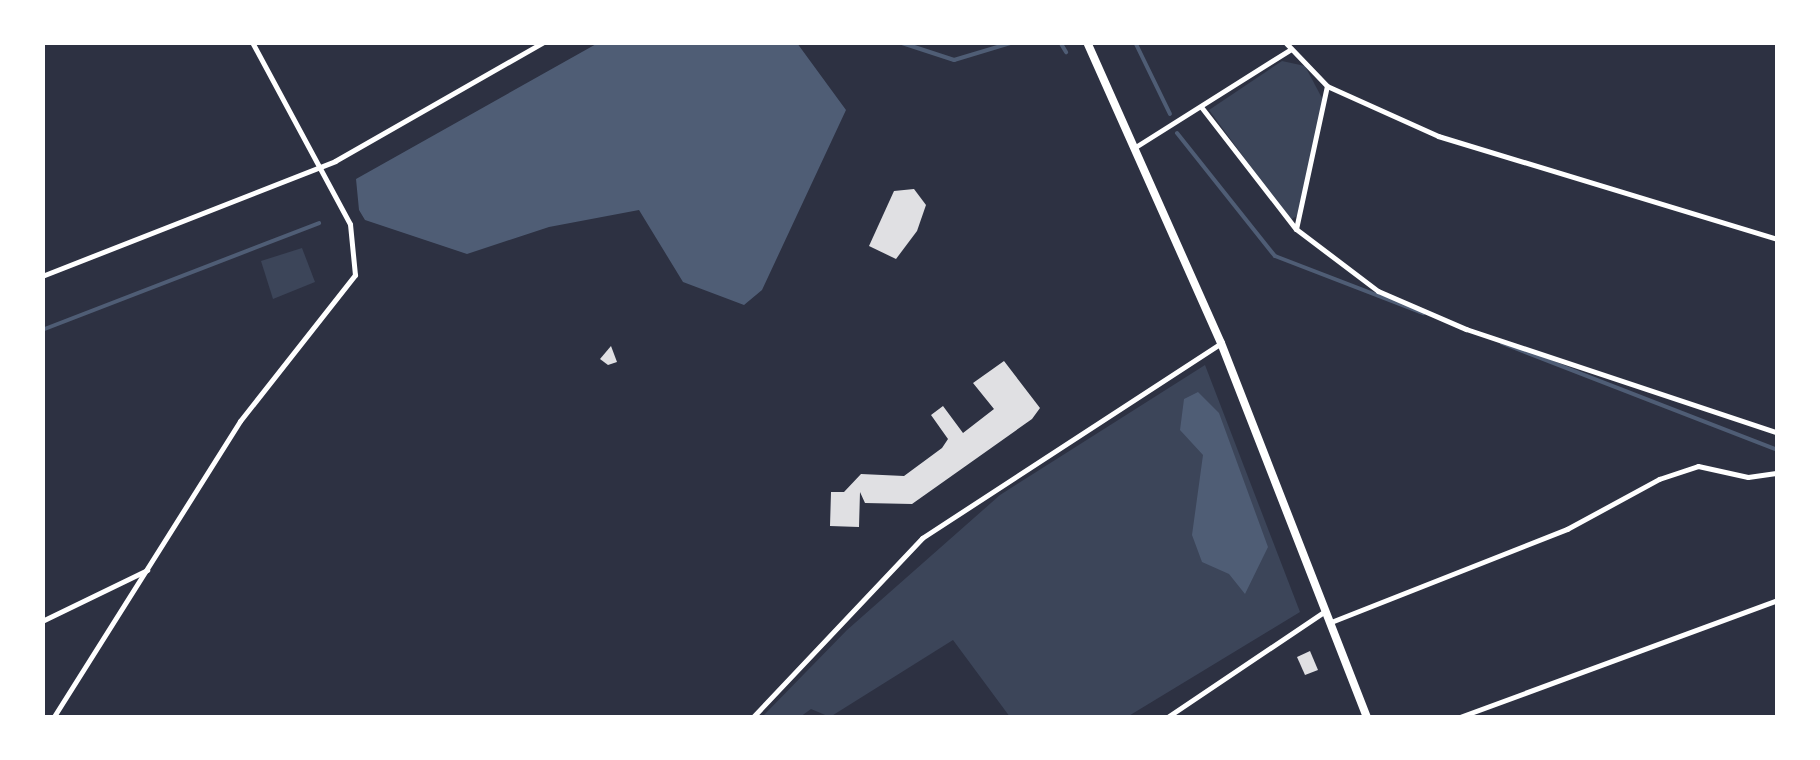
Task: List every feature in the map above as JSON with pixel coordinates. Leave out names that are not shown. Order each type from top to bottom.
[{"type":"main road","points":[[1087,42],[1138,146],[1221,343],[1367,718]]},
{"type":"street","points":[[52,718],[240,421],[356,275],[355,239],[252,42]]},
{"type":"street","points":[[42,276],[316,169],[544,42]]},
{"type":"street","points":[[1285,42],[1327,86],[1438,136],[1778,239]]},
{"type":"street","points":[[1138,146],[1291,50]]},
{"type":"street","points":[[1296,230],[1327,86]]},
{"type":"street","points":[[1202,108],[1296,230],[1378,291],[1466,329],[1778,433]]},
{"type":"street","points":[[752,718],[922,538],[1221,343]]},
{"type":"street","points":[[1330,622],[1567,528],[1658,479],[1698,466],[1748,478],[1778,473]]},
{"type":"street","points":[[42,621],[149,569]]},
{"type":"street","points":[[1457,718],[1778,600]]},
{"type":"street","points":[[1166,718],[1325,610]]},
{"type":"shaded area","points":[[598,43],[797,43],[846,110],[762,290],[744,305],[683,282],[639,210],[549,227],[467,254],[365,220],[359,210],[356,179]]},
{"type":"shaded area","points":[[1282,61],[1305,66],[1323,100],[1297,216],[1290,220],[1209,110]]},
{"type":"shaded area","points":[[302,248],[315,282],[273,299],[261,261]]},
{"type":"shaded area","points":[[1205,365],[1300,612],[1127,717],[1010,717],[953,640],[830,717],[811,709],[800,717],[761,718],[847,630],[1000,495]]},
{"type":"shaded area","points":[[1198,392],[1219,413],[1268,547],[1245,594],[1229,574],[1202,562],[1192,535],[1203,455],[1180,430],[1184,399]]},
{"type":"building","points":[[914,189],[926,205],[917,231],[896,259],[869,246],[894,191]]},
{"type":"building","points":[[611,346],[617,362],[608,365],[600,359]]},
{"type":"building","points":[[1004,361],[1040,408],[1032,419],[912,504],[865,503],[860,492],[859,527],[830,526],[831,492],[844,492],[861,474],[904,476],[942,448],[948,439],[931,415],[943,406],[963,433],[994,409],[973,383]]},
{"type":"building","points":[[1310,651],[1318,670],[1305,675],[1297,657]]},
{"type":"waterway","points":[[899,42],[954,60],[1014,42]]},
{"type":"waterway","points":[[1060,42],[1066,52]]},
{"type":"waterway","points":[[1135,42],[1170,114]]},
{"type":"waterway","points":[[1177,133],[1275,256],[1423,313]]},
{"type":"waterway","points":[[42,330],[319,223]]},
{"type":"waterway","points":[[1502,343],[1778,450]]}]
